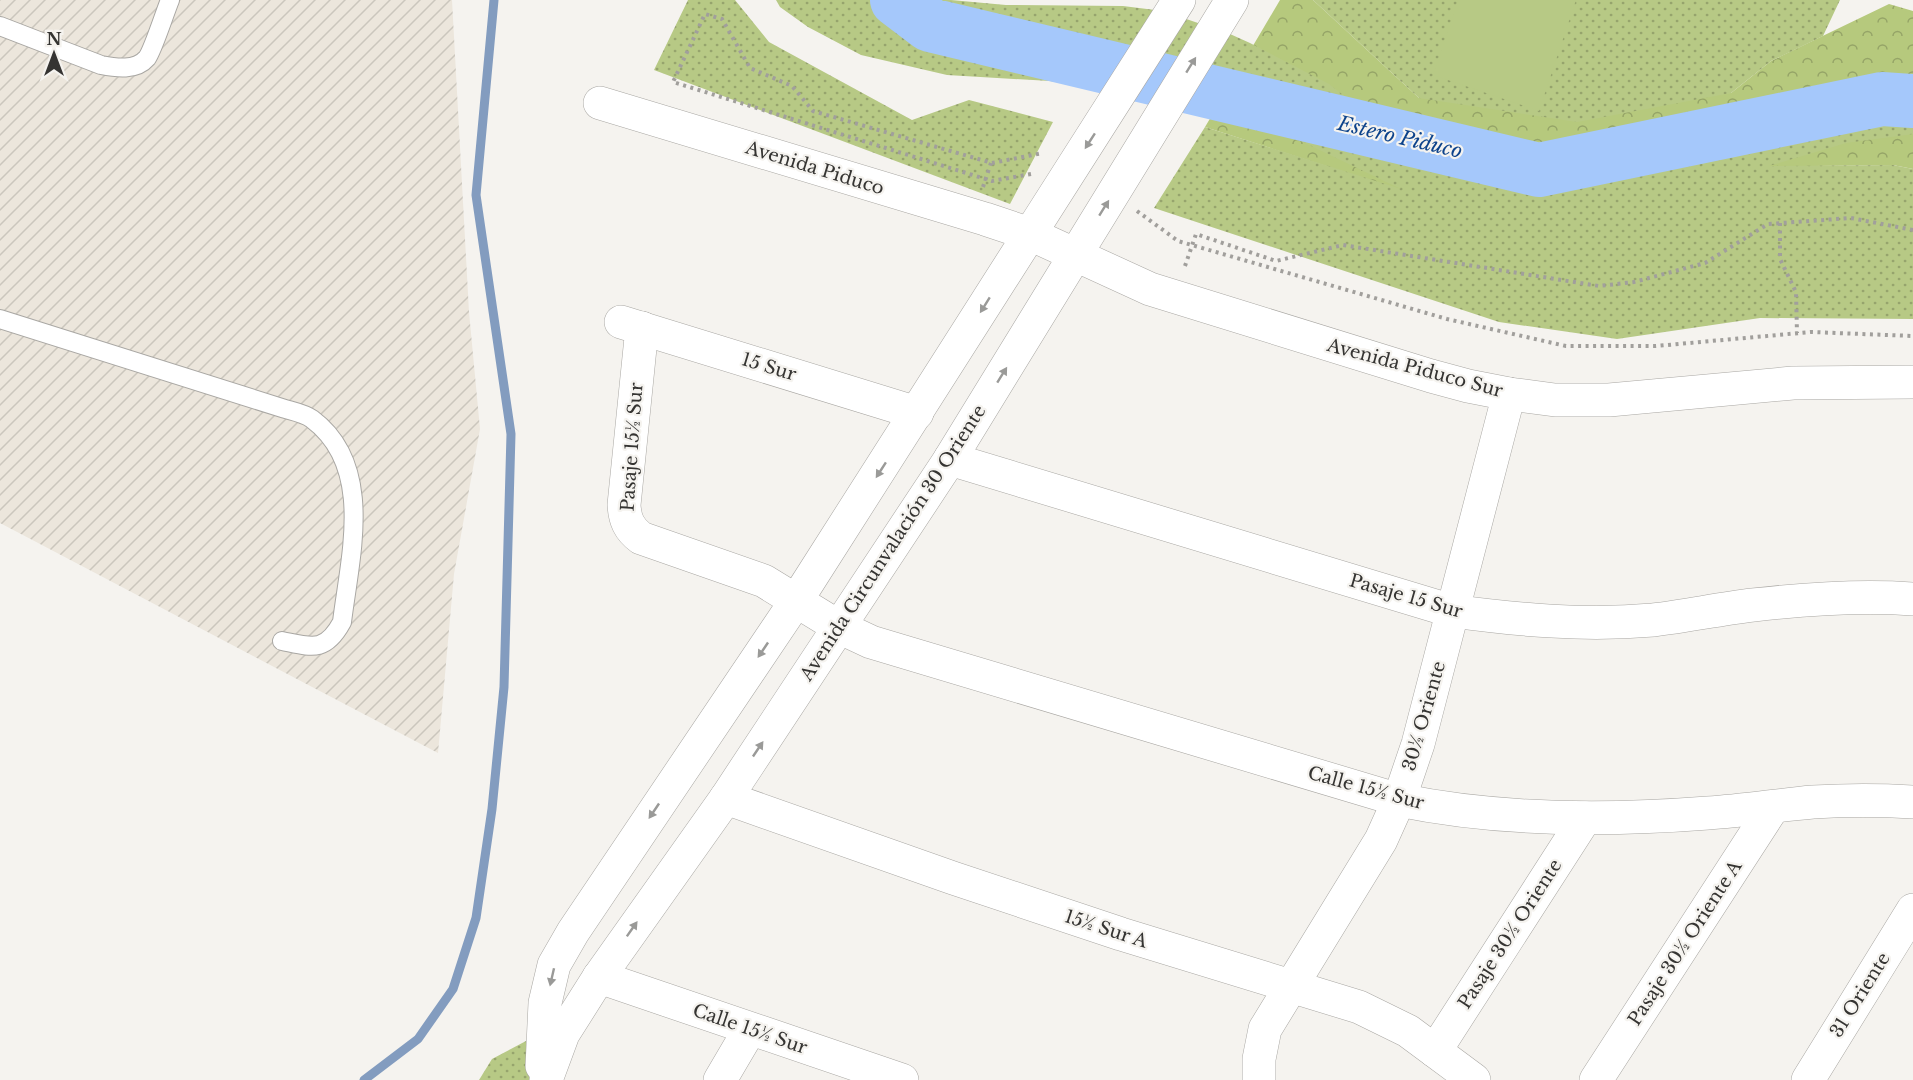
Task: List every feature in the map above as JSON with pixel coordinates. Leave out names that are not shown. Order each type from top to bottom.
[{"type":"street","name":"Avenida Circunvalación 30 Oriente","points":[[545,1080],[542,1057],[545,1003],[554,965],[573,932],[796,601],[1179,0]]},
{"type":"street","name":"Avenida Circunvalación 30 Oriente","points":[[545,1080],[563,1034],[599,977],[726,798],[950,459],[1232,0]]},
{"type":"street","name":"Avenida Piduco","points":[[600,103],[985,219],[1030,234],[1076,254]]},
{"type":"street","name":"Avenida Piduco Sur","points":[[1076,254],[1150,289],[1431,376],[1509,394],[1555,400],[1609,400],[1793,383],[1913,382]]},
{"type":"street","name":"15 Sur","points":[[631,325],[917,412]]},
{"type":"street","name":"Pasaje 15½ Sur","points":[[631,325],[624,505],[629,525],[641,538],[764,581],[839,627]]},
{"type":"street","name":"30½ Oriente","points":[[1259,1080],[1259,1059],[1265,1029],[1368,863],[1399,800],[1418,744],[1509,394]]},
{"type":"street","name":"Pasaje 15 Sur","points":[[950,459],[1452,611],[1509,619],[1610,622],[1664,618],[1751,605],[1805,600],[1913,599]]},
{"type":"street","name":"Calle 15½ Sur","points":[[839,627],[877,644],[1399,800],[1469,812],[1585,818],[1648,817],[1842,801],[1913,802]]},
{"type":"street","name":"15½ Sur A","points":[[726,798],[1121,934],[1359,1007],[1408,1031],[1474,1080]]},
{"type":"street","name":"Pasaje 30½ Oriente A","points":[[1596,1080],[1773,807]]},
{"type":"street","name":"Pasaje 30½ Oriente","points":[[1434,1051],[1585,818]]},
{"type":"street","name":"31 Oriente","points":[[1808,1080],[1913,910]]},
{"type":"street","name":"Calle 15½ Sur","points":[[599,977],[902,1080]]},
{"type":"street","points":[[720,1080],[750,1029]]},
{"type":"lane","points":[[0,26],[101,66],[119,69],[135,66],[147,58],[170,0]]},
{"type":"lane","points":[[0,319],[282,408],[310,418],[329,434],[342,457],[350,482],[354,509],[354,530],[342,622],[334,636],[320,646],[311,647],[282,641]]},
{"type":"path","points":[[1044,153],[992,163],[813,111],[792,86],[750,68],[722,19],[705,14],[673,82],[992,181],[1037,173],[1067,176]]},
{"type":"path","points":[[1113,194],[1178,241],[1447,320],[1566,346],[1656,346],[1797,333],[1913,336]]},
{"type":"path","points":[[1183,273],[1196,234],[1276,261],[1343,245],[1599,286],[1635,282],[1705,263],[1768,224],[1851,218],[1913,230]]},
{"type":"path","points":[[1780,223],[1780,259],[1796,292],[1797,333]]},
{"type":"shaded area","points":[[0,0],[452,0],[469,312],[480,429],[454,574],[438,753],[0,523]]},
{"type":"green space","points":[[688,0],[735,0],[769,42],[912,120],[969,100],[1053,122],[1010,204],[654,70]]},
{"type":"green space","points":[[776,0],[951,0],[1006,5],[1123,6],[1163,11],[1250,43],[1329,84],[1374,119],[1453,148],[1509,161],[1565,163],[1655,143],[1783,100],[1841,86],[1894,83],[1913,87],[1913,134],[1846,143],[1769,166],[1893,165],[1913,169],[1913,319],[1760,318],[1617,339],[1499,322],[1154,208],[1205,127],[1401,189],[1263,123],[1196,106],[1050,81],[947,75],[861,55],[808,27],[780,7]]},
{"type":"green space","points":[[1280,0],[1313,0],[1419,98],[1731,93],[1771,61],[1889,4],[1913,11],[1913,169],[1893,165],[1670,168],[1466,211],[1205,127]]},
{"type":"green space","points":[[1313,0],[1840,0],[1823,36],[1771,61],[1731,93],[1577,122],[1419,98]]},
{"type":"green space","points":[[1458,0],[1576,0],[1539,111],[1433,75]]},
{"type":"green space","points":[[526,1041],[530,1080],[479,1080],[492,1059]]},
{"type":"waterway","points":[[364,1080],[418,1039],[453,989],[476,918],[492,809],[504,687],[511,434],[476,195],[494,0]]},
{"type":"waterway","name":"Estero Piduco","points":[[897,0],[930,25],[1539,170],[1882,99],[1913,101]]}]
